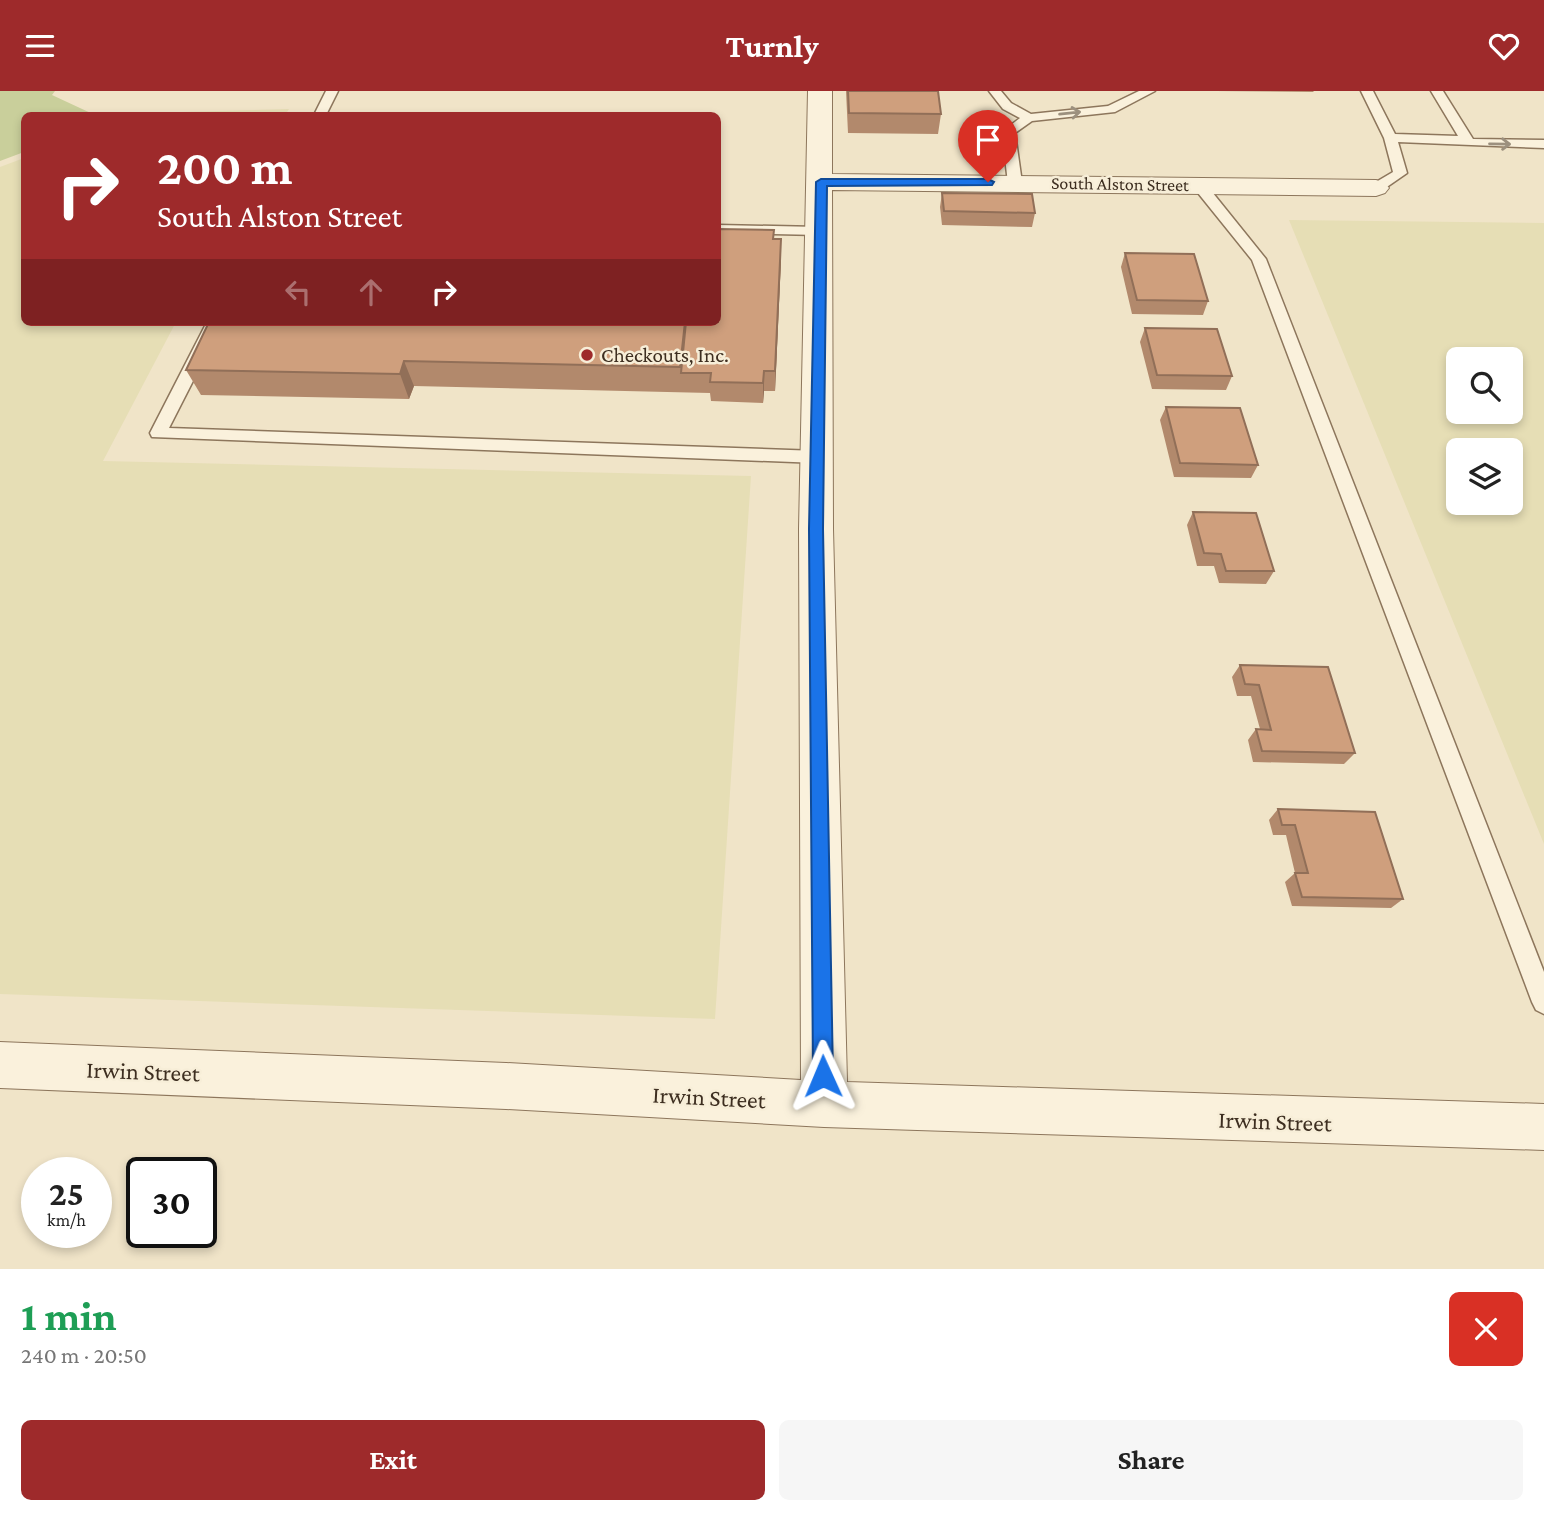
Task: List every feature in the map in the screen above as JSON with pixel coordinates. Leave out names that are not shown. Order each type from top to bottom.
[{"type":"street","points":[[820,91],[818,856],[824,1104]]},
{"type":"street","name":"South Alston Street","points":[[821,182],[1377,188]]},
{"type":"street","name":"Irwin Street","points":[[0,1065],[492,1085],[824,1104],[1544,1127]]},
{"type":"lane","points":[[322,112],[332,91]]},
{"type":"lane","points":[[995,91],[1007,106],[1029,118]]},
{"type":"lane","points":[[1111,109],[1117,91]]},
{"type":"lane","points":[[1015,183],[1008,132],[1029,118],[1111,109],[1149,91]]},
{"type":"lane","points":[[1367,91],[1390,138],[1400,173],[1377,188]]},
{"type":"lane","points":[[1437,91],[1469,143],[1544,144]]},
{"type":"lane","points":[[1390,138],[1467,140]]},
{"type":"lane","points":[[1199,185],[1259,259],[1544,1002]]},
{"type":"lane","points":[[721,229],[819,230]]},
{"type":"lane","points":[[213,326],[158,433],[818,457]]},
{"type":"shaded area","points":[[289,109],[287,112],[180,112]]},
{"type":"shaded area","points":[[21,159],[21,326],[174,326],[103,461],[751,476],[715,1019],[0,994],[0,167]]},
{"type":"shaded area","points":[[1289,220],[1544,223],[1544,844]]},
{"type":"green space","points":[[0,91],[55,91],[52,95],[89,112],[21,112],[21,153],[0,161]]},
{"type":"building","points":[[848,91],[938,91],[941,114],[849,113]]},
{"type":"building","points":[[942,193],[1032,194],[1035,213],[944,211]]},
{"type":"building","points":[[721,229],[774,230],[773,239],[781,239],[775,371],[764,371],[763,383],[710,382],[711,373],[681,373],[686,326],[721,326]]},
{"type":"building","points":[[1125,253],[1194,254],[1208,301],[1137,300]]},
{"type":"building","points":[[207,326],[685,326],[680,367],[404,361],[400,374],[186,370]]},
{"type":"building","points":[[1145,328],[1217,329],[1232,376],[1157,375]]},
{"type":"building","points":[[1166,407],[1240,408],[1258,465],[1180,463]]},
{"type":"building","points":[[1193,512],[1256,513],[1274,571],[1226,571],[1221,554],[1204,553]]},
{"type":"building","points":[[1240,665],[1328,667],[1355,753],[1262,751],[1256,729],[1271,730],[1259,685],[1245,684]]},
{"type":"building","points":[[1278,809],[1375,812],[1403,899],[1302,897],[1295,873],[1308,873],[1295,825],[1282,825]]},
{"type":"place","name":"Checkouts, Inc.","points":[[587,355]]},
{"type":"route","points":[[823,1076],[818,856],[816,529],[821,182],[988,182]]}]
